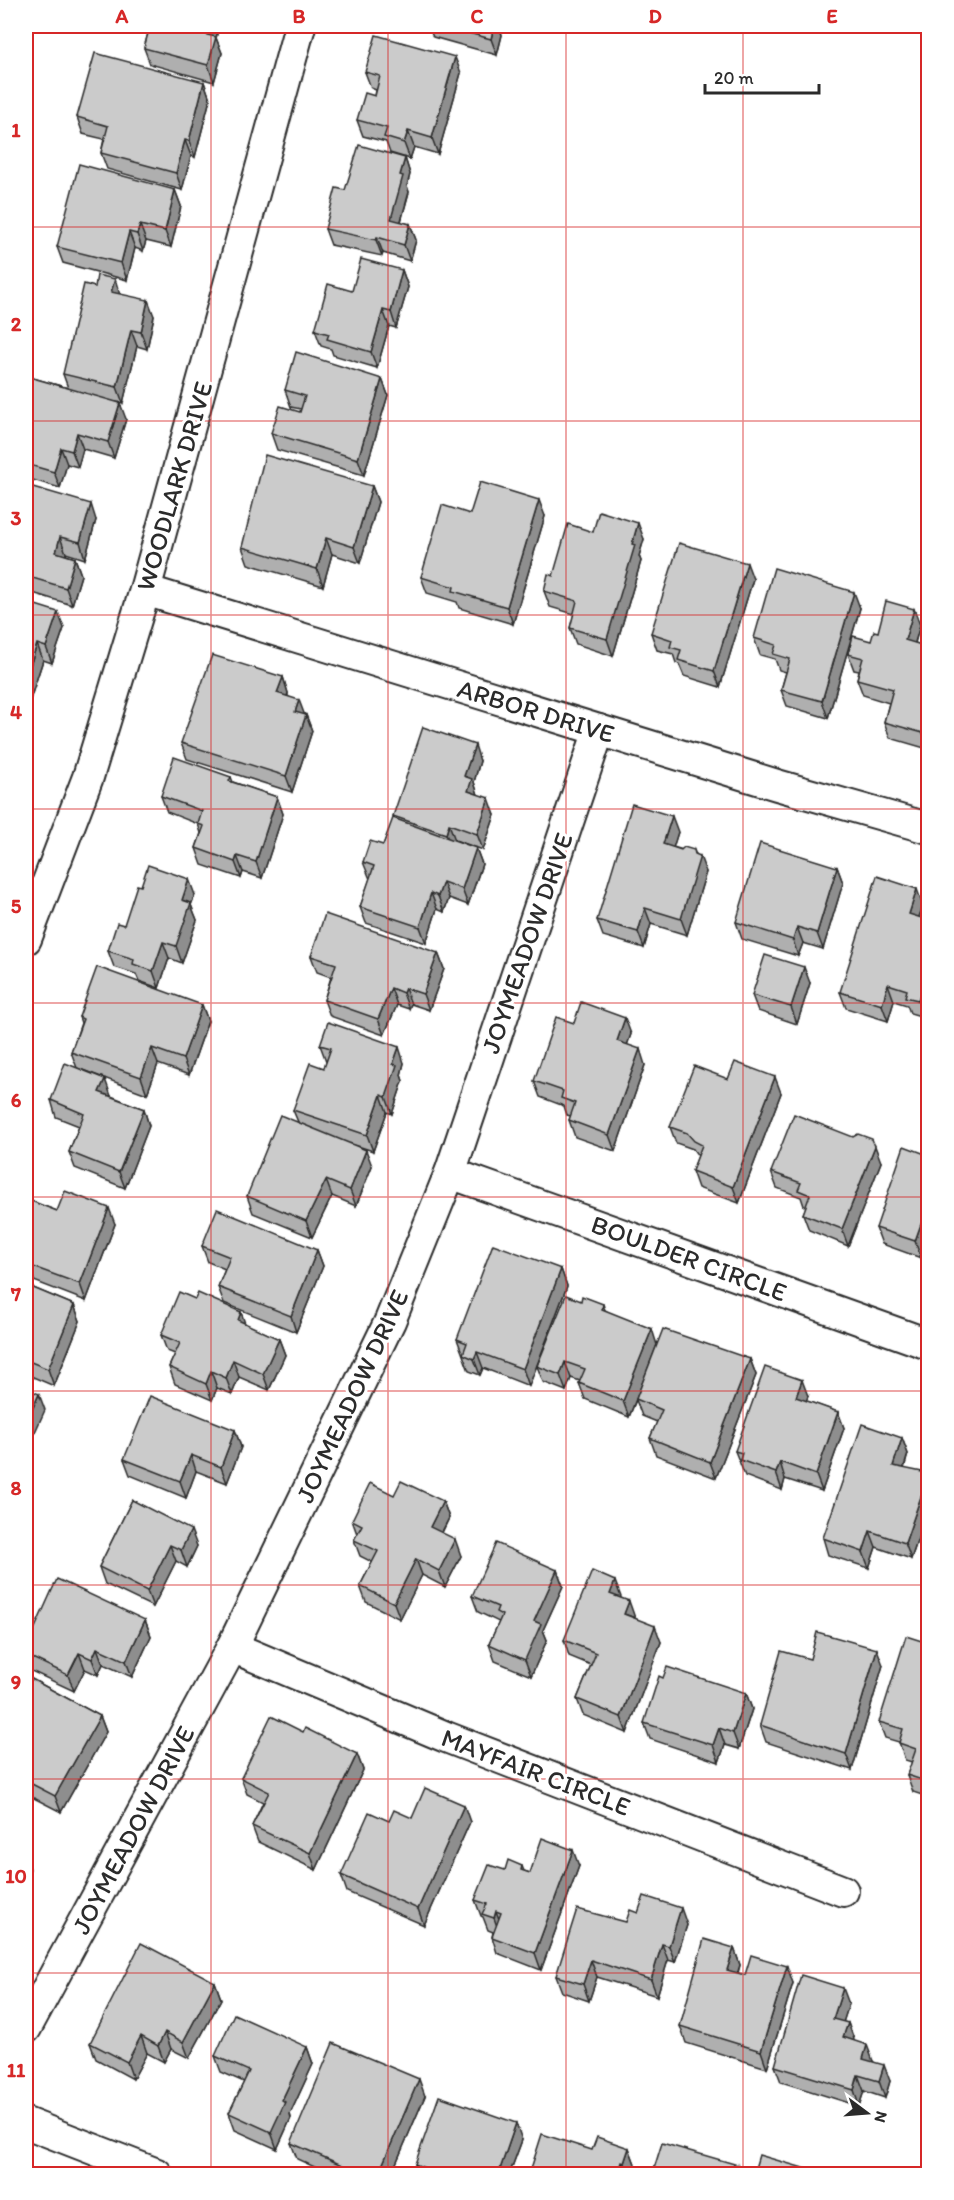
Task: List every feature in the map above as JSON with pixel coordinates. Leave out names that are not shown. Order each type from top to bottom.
[{"type":"street","name":"WOODLARK DRIVE","points":[[26,939],[88,777],[145,590],[300,26]]},
{"type":"street","name":"ARBOR DRIVE","points":[[145,590],[599,730],[928,828]]},
{"type":"street","name":"JOYMEADOW DRIVE","points":[[26,2028],[232,1647],[390,1321],[450,1173],[599,730]]},
{"type":"street","name":"BOULDER CIRCLE","points":[[450,1173],[928,1344]]},
{"type":"street","name":"MAYFAIR CIRCLE","points":[[232,1647],[446,1737],[843,1891]]},
{"type":"street","points":[[26,2123],[157,2175]]},
{"type":"building","points":[[150,26],[209,26],[207,35],[216,37],[208,65],[144,48]]},
{"type":"building","points":[[443,26],[494,26],[491,39]]},
{"type":"building","points":[[376,35],[455,57],[432,138],[408,131],[404,143],[384,137],[387,128],[357,120],[365,93],[375,96],[380,76],[365,72]]},
{"type":"building","points":[[95,53],[204,82],[189,141],[185,140],[176,173],[101,153],[108,126],[77,117]]},
{"type":"building","points":[[359,145],[405,158],[400,175],[403,176],[391,219],[410,224],[404,245],[377,237],[376,240],[325,229],[336,188],[345,190]]},
{"type":"building","points":[[79,164],[175,190],[165,231],[140,225],[137,234],[129,232],[121,263],[57,247]]},
{"type":"building","points":[[361,259],[402,270],[391,312],[383,310],[371,352],[327,339],[329,334],[315,330],[328,284],[352,291]]},
{"type":"building","points":[[97,275],[115,279],[111,292],[148,300],[141,332],[131,330],[117,387],[63,374],[84,284],[95,287]]},
{"type":"building","points":[[296,352],[382,379],[358,459],[271,433],[280,406],[300,412],[305,396],[285,390]]},
{"type":"building","points":[[26,376],[120,403],[108,442],[77,433],[72,451],[61,448],[54,472],[26,464]]},
{"type":"building","points":[[265,455],[372,486],[354,547],[326,538],[317,569],[242,547]]},
{"type":"building","points":[[480,482],[539,500],[507,607],[453,591],[454,587],[421,577],[442,505],[470,514]]},
{"type":"building","points":[[26,485],[91,504],[80,542],[60,537],[56,552],[75,558],[66,588],[26,576]]},
{"type":"building","points":[[599,511],[638,523],[632,544],[635,545],[607,639],[570,628],[577,601],[544,591],[548,574],[553,576],[568,524],[593,532]]},
{"type":"building","points":[[679,543],[747,563],[714,671],[678,660],[681,650],[670,647],[672,640],[651,633]]},
{"type":"building","points":[[774,568],[854,592],[822,701],[781,690],[790,659],[773,654],[776,645],[754,638]]},
{"type":"building","points":[[886,601],[914,609],[905,640],[928,647],[928,714],[923,733],[884,722],[893,689],[857,679],[863,658],[848,654],[853,636],[871,641],[874,631],[878,632]]},
{"type":"building","points":[[26,602],[58,612],[46,647],[37,644],[26,678]]},
{"type":"building","points":[[212,655],[283,677],[277,693],[299,700],[295,712],[306,715],[286,776],[181,743]]},
{"type":"building","points":[[423,727],[475,745],[464,776],[472,779],[468,791],[489,798],[477,834],[449,824],[446,834],[393,816]]},
{"type":"building","points":[[174,757],[231,777],[229,781],[277,797],[256,862],[237,856],[235,862],[196,848],[204,826],[198,824],[202,811],[161,796]]},
{"type":"building","points":[[632,804],[672,816],[663,844],[681,850],[684,847],[694,850],[695,854],[700,856],[681,919],[645,908],[638,932],[597,920]]},
{"type":"building","points":[[393,818],[476,848],[462,889],[443,882],[438,896],[431,893],[420,927],[360,907],[374,866],[363,862],[370,841],[383,845]]},
{"type":"building","points":[[760,843],[837,867],[817,933],[797,927],[793,940],[736,922]]},
{"type":"building","points":[[148,865],[189,879],[182,900],[191,903],[176,946],[163,942],[153,971],[133,964],[134,959],[108,951],[117,923],[124,925],[137,885],[141,886]]},
{"type":"building","points":[[877,876],[917,889],[909,914],[928,920],[928,983],[925,995],[920,994],[918,1000],[905,997],[907,990],[888,984],[882,1005],[840,992]]},
{"type":"building","points":[[325,914],[438,953],[423,994],[405,988],[403,993],[391,988],[378,1019],[324,1000],[336,964],[311,956]]},
{"type":"building","points":[[765,955],[804,967],[791,1007],[752,995]]},
{"type":"building","points":[[97,967],[202,1005],[183,1059],[152,1048],[141,1077],[71,1052],[83,1019],[79,1017]]},
{"type":"building","points":[[581,1002],[625,1018],[617,1041],[640,1049],[609,1135],[569,1120],[575,1103],[561,1098],[563,1091],[534,1081],[556,1017],[574,1023]]},
{"type":"building","points":[[328,1022],[399,1047],[393,1064],[397,1065],[386,1097],[381,1095],[367,1135],[293,1110],[310,1063],[324,1068],[331,1048],[320,1045]]},
{"type":"building","points":[[735,1062],[775,1077],[733,1187],[692,1171],[702,1145],[694,1141],[687,1133],[670,1127],[694,1066],[728,1079]]},
{"type":"building","points":[[65,1063],[105,1079],[99,1092],[144,1109],[119,1172],[69,1152],[84,1114],[51,1100]]},
{"type":"building","points":[[794,1114],[853,1137],[858,1134],[872,1139],[875,1146],[842,1229],[803,1214],[810,1195],[798,1190],[801,1183],[771,1172]]},
{"type":"building","points":[[280,1115],[366,1150],[350,1190],[326,1180],[306,1221],[247,1196]]},
{"type":"building","points":[[904,1146],[928,1155],[928,1227],[921,1224],[915,1241],[876,1228]]},
{"type":"building","points":[[65,1191],[109,1208],[80,1284],[28,1265],[29,1261],[26,1259],[26,1199],[57,1211]]},
{"type":"building","points":[[217,1209],[317,1250],[291,1316],[218,1287],[230,1257],[202,1246]]},
{"type":"building","points":[[493,1244],[561,1269],[523,1369],[477,1352],[474,1359],[463,1354],[467,1343],[457,1339]]},
{"type":"building","points":[[26,1285],[74,1305],[48,1369],[26,1360]]},
{"type":"building","points":[[179,1292],[195,1299],[198,1293],[241,1312],[238,1320],[279,1339],[263,1374],[233,1360],[226,1378],[211,1371],[206,1384],[169,1367],[180,1343],[161,1335]]},
{"type":"building","points":[[566,1295],[581,1301],[582,1296],[603,1304],[602,1309],[652,1329],[623,1401],[579,1383],[585,1369],[565,1362],[560,1375],[537,1366]]},
{"type":"building","points":[[663,1329],[750,1359],[710,1462],[650,1438],[662,1410],[636,1399]]},
{"type":"building","points":[[765,1367],[802,1380],[796,1397],[838,1412],[816,1475],[780,1462],[776,1473],[740,1460],[742,1453],[735,1451]]},
{"type":"building","points":[[26,1388],[39,1394],[26,1423]]},
{"type":"building","points":[[150,1396],[235,1430],[221,1467],[191,1455],[180,1481],[124,1459]]},
{"type":"building","points":[[862,1424],[902,1438],[893,1466],[922,1472],[927,1479],[905,1543],[870,1531],[863,1552],[823,1538]]},
{"type":"building","points":[[401,1481],[443,1501],[430,1527],[455,1539],[439,1571],[416,1559],[394,1603],[360,1586],[378,1551],[354,1540],[362,1525],[352,1520],[370,1483],[394,1495]]},
{"type":"building","points":[[132,1500],[191,1530],[181,1550],[170,1545],[147,1591],[99,1567]]},
{"type":"building","points":[[496,1543],[557,1570],[534,1621],[541,1624],[525,1660],[489,1644],[502,1615],[496,1612],[498,1607],[472,1596]]},
{"type":"building","points":[[592,1571],[615,1581],[610,1594],[629,1601],[624,1614],[655,1626],[621,1717],[577,1699],[596,1653],[564,1640]]},
{"type":"building","points":[[57,1579],[145,1620],[126,1661],[97,1648],[92,1659],[79,1653],[68,1675],[26,1655],[26,1648]]},
{"type":"building","points":[[817,1632],[877,1649],[846,1754],[760,1725],[781,1651],[810,1659]]},
{"type":"building","points":[[906,1636],[928,1643],[924,1660],[928,1661],[928,1782],[907,1775],[916,1749],[899,1743],[903,1729],[879,1722]]},
{"type":"building","points":[[667,1667],[746,1693],[733,1733],[719,1728],[713,1745],[644,1723],[659,1676],[663,1678]]},
{"type":"building","points":[[26,1676],[100,1716],[55,1796],[26,1781]]},
{"type":"building","points":[[271,1716],[303,1732],[305,1728],[357,1754],[310,1853],[252,1826],[269,1792],[241,1778]]},
{"type":"building","points":[[425,1788],[464,1805],[418,1909],[341,1875],[369,1812],[389,1821],[394,1810],[412,1818]]},
{"type":"building","points":[[542,1838],[573,1850],[535,1953],[492,1937],[501,1913],[496,1911],[494,1918],[482,1914],[487,1904],[475,1900],[489,1865],[505,1870],[508,1860],[522,1866],[521,1870],[530,1873]]},
{"type":"building","points":[[644,1896],[681,1908],[669,1946],[662,1944],[651,1980],[591,1960],[583,1984],[556,1976],[577,1909],[626,1922],[630,1910],[638,1913]]},
{"type":"building","points":[[704,1939],[734,1948],[727,1970],[745,1975],[751,1955],[787,1966],[761,2051],[680,2026]]},
{"type":"building","points":[[141,1943],[215,1982],[183,2042],[165,2032],[158,2046],[141,2036],[127,2062],[90,2043]]},
{"type":"building","points":[[801,1975],[843,1988],[833,2019],[848,2023],[843,2037],[867,2045],[863,2059],[884,2065],[879,2081],[858,2075],[854,2090],[775,2066]]},
{"type":"building","points":[[234,2014],[307,2047],[282,2100],[285,2102],[271,2132],[229,2113],[249,2071],[215,2056]]},
{"type":"building","points":[[333,2043],[419,2079],[378,2175],[365,2175],[291,2143]]},
{"type":"building","points":[[439,2096],[516,2123],[498,2175],[442,2175],[415,2164]]},
{"type":"building","points":[[542,2134],[592,2150],[597,2137],[629,2148],[618,2175],[529,2175]]},
{"type":"building","points":[[662,2143],[738,2165],[735,2175],[652,2175]]},
{"type":"building","points":[[759,2155],[817,2172],[816,2175],[753,2175]]}]
